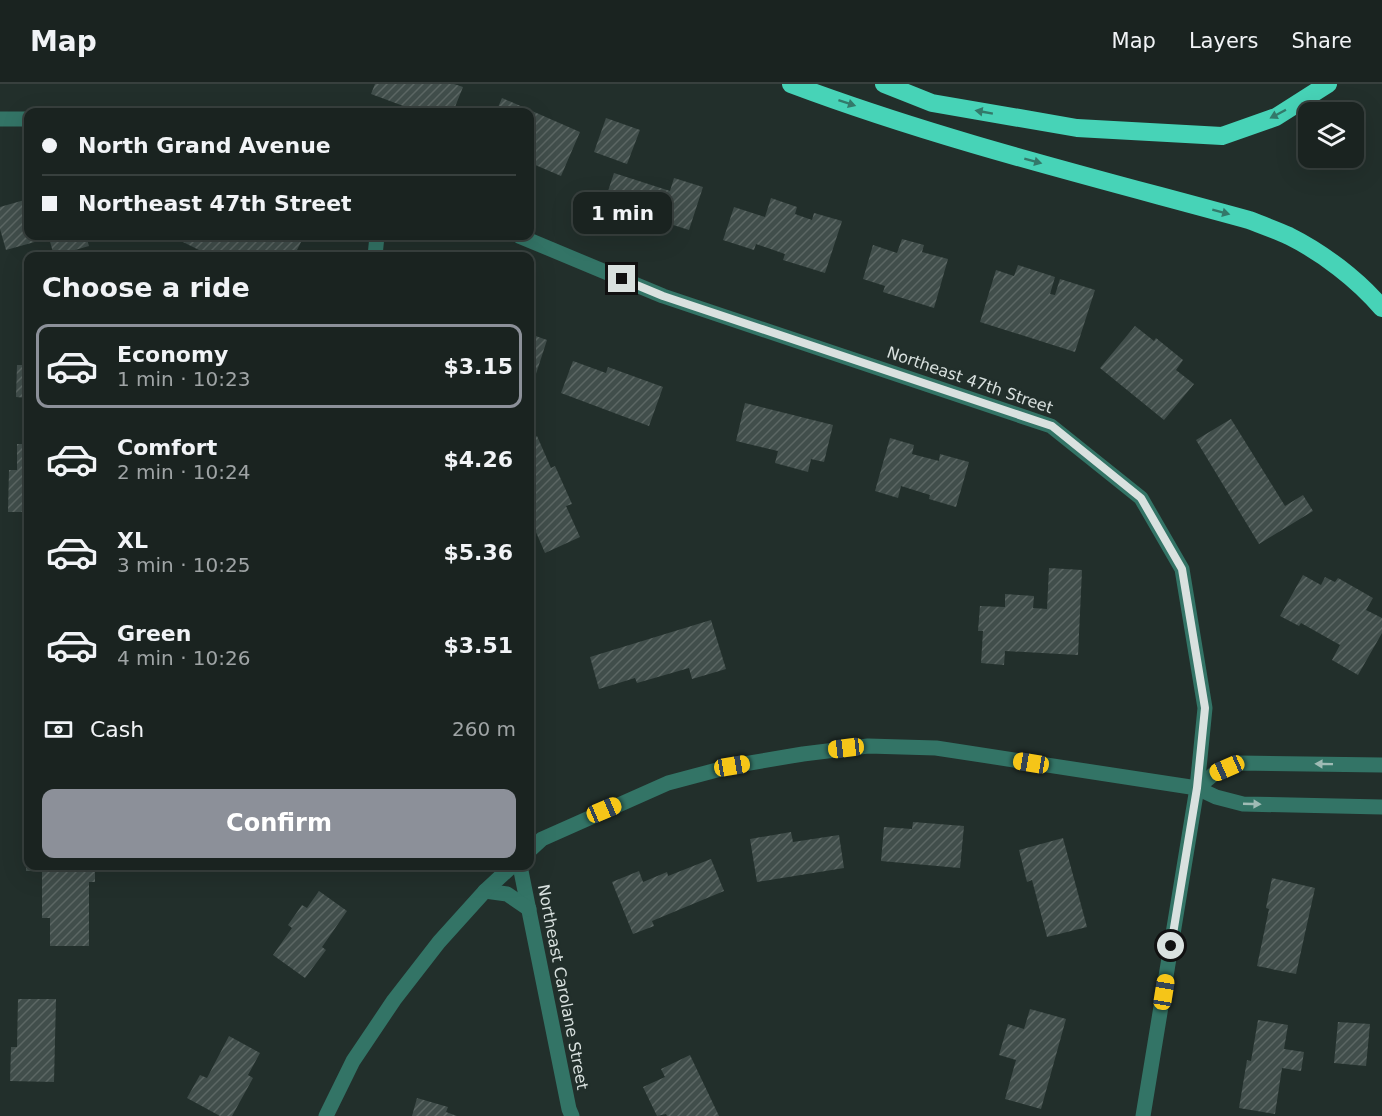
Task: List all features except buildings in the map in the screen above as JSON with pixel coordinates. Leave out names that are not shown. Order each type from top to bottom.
[{"type":"highway","points":[[792,84],[967,142],[1249,220],[1289,236],[1310,248],[1343,271],[1382,308]]},
{"type":"highway","points":[[884,84],[932,103],[1077,128],[1222,136],[1276,117],[1328,84]]},
{"type":"street","points":[[0,119],[24,119]]},
{"type":"street","name":"Northeast 47th Street","points":[[529,240],[663,296],[1052,426],[1141,498],[1182,569],[1205,708],[1197,788],[1143,1116]]},
{"type":"street","points":[[534,846],[542,839],[668,783],[732,766],[868,746],[936,748],[1197,788],[1216,797],[1243,804],[1382,807]]},
{"type":"street","points":[[1197,788],[1215,774],[1239,763],[1382,765]]},
{"type":"street","points":[[534,834],[549,836]]},
{"type":"street","points":[[326,1116],[353,1061],[394,1000],[439,942],[485,891],[508,870]]},
{"type":"street","name":"Northeast Carolane Street","points":[[521,870],[572,1116]]},
{"type":"street","points":[[485,891],[507,894],[529,909]]},
{"type":"route","points":[[622,279],[663,296],[1052,426],[1141,498],[1182,569],[1205,708],[1197,788],[1171,946]]}]
